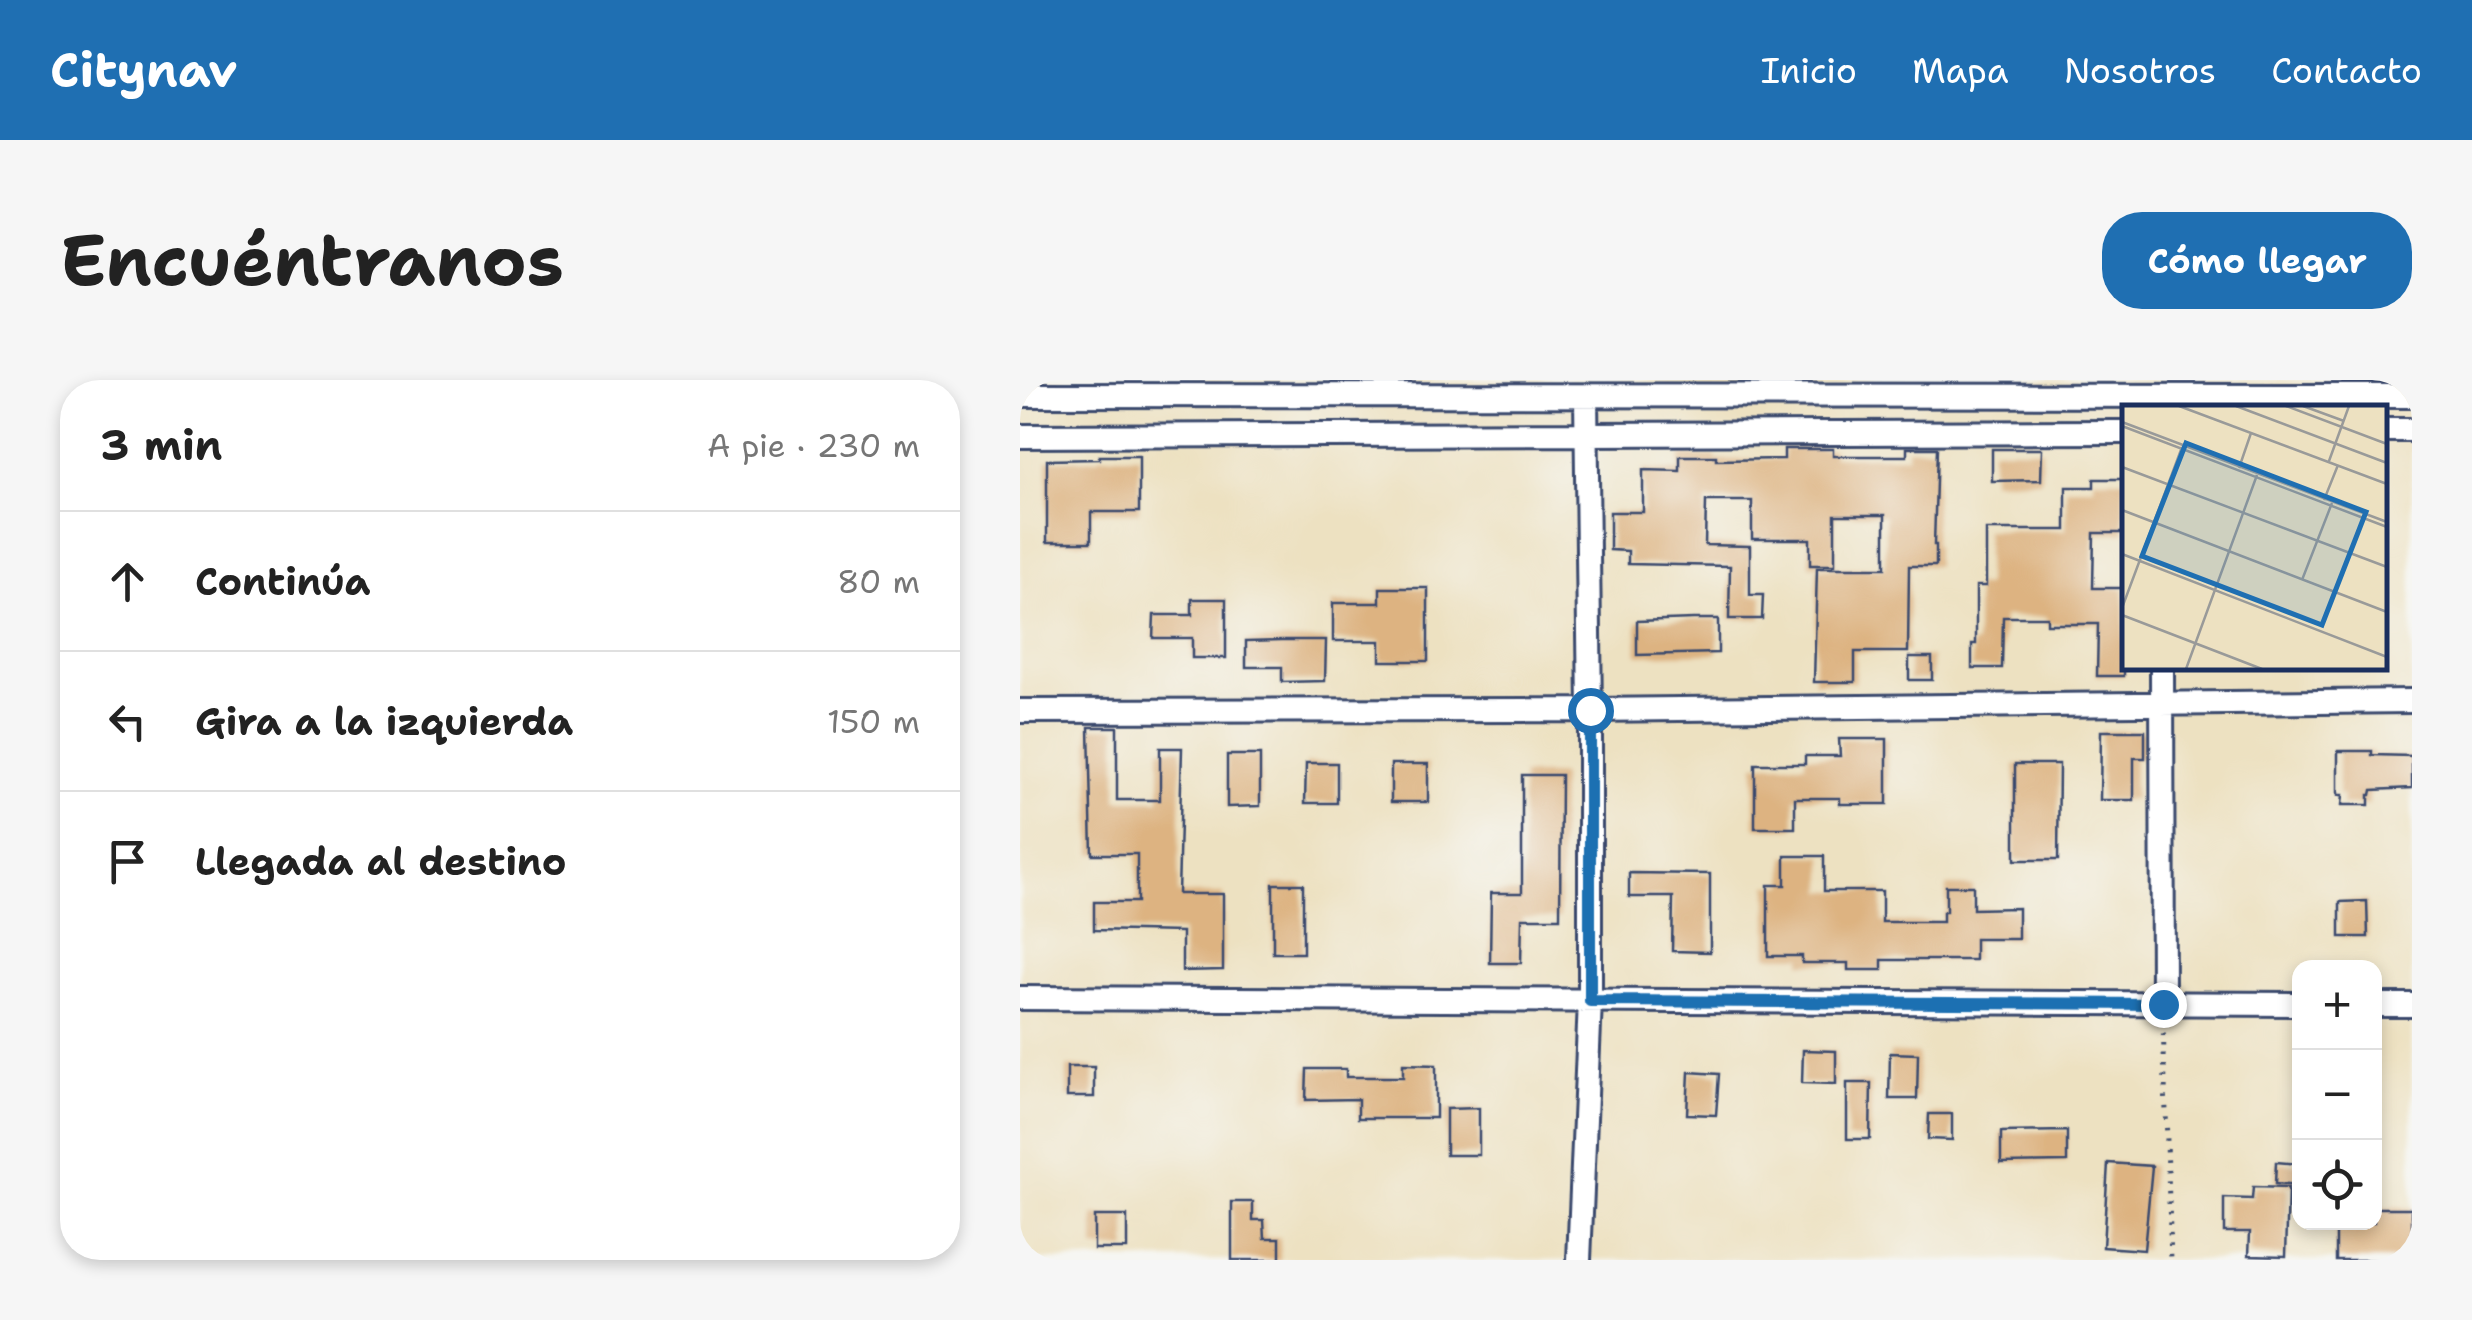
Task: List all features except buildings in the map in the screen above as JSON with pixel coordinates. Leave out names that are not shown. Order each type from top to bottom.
[{"type":"street","points":[[1440,434],[1442,388]]},
{"type":"street","points":[[1020,395],[1442,388],[1586,396],[2104,388],[2162,402],[2412,396]]},
{"type":"street","points":[[2100,432],[2104,388]]},
{"type":"street","points":[[1579,1260],[1590,1001],[1586,396]]},
{"type":"street","points":[[1020,436],[2122,432]]},
{"type":"street","points":[[2162,670],[2163,1004]]},
{"type":"street","points":[[1020,711],[1590,710],[2412,701]]},
{"type":"street","points":[[1020,998],[2292,1004]]},
{"type":"street","points":[[2382,1005],[2412,1005]]},
{"type":"path","points":[[2163,1004],[2172,1260]]},
{"type":"route","points":[[1590,710],[1590,1001],[2163,1004]]}]
